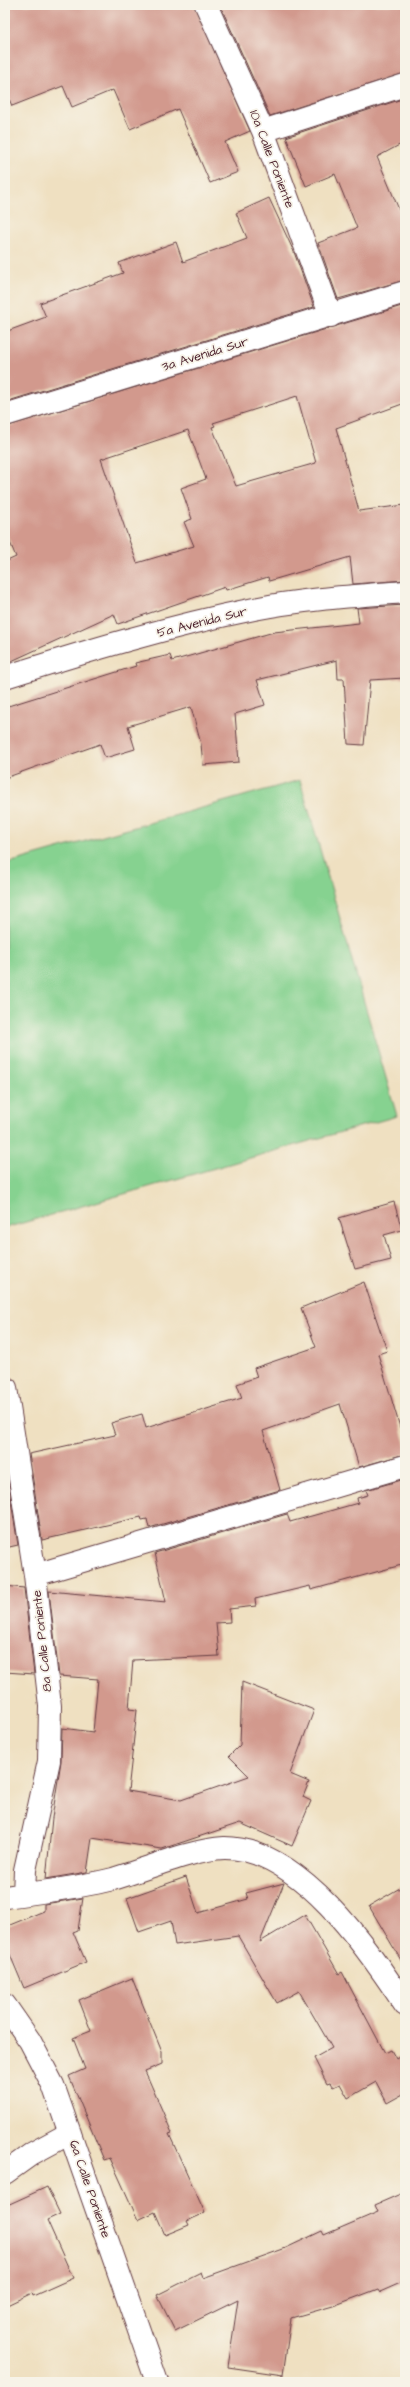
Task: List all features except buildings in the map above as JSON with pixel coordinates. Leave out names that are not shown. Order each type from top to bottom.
[{"type":"street","name":"10a Calle Poniente","points":[[206,5],[263,131],[331,316]]},
{"type":"street","points":[[263,131],[405,85]]},
{"type":"street","name":"3a Avenida Sur","points":[[5,415],[405,292]]},
{"type":"street","name":"5a Avenida Sur","points":[[5,677],[109,644],[255,609],[338,597],[405,592]]},
{"type":"street","name":"8a Calle Poniente","points":[[6,1388],[35,1575],[50,1706],[49,1761],[25,1870],[15,1896]]},
{"type":"street","points":[[35,1575],[405,1466]]},
{"type":"street","name":"8a Calle Poniente","points":[[15,1896],[111,1879],[200,1852],[224,1848],[251,1852],[280,1865],[315,1892],[346,1922],[381,1968],[405,2006]]},
{"type":"street","name":"6a Calle Poniente","points":[[5,2005],[30,2041],[53,2085],[157,2382]]},
{"type":"street","points":[[5,2173],[33,2153],[70,2133]]},
{"type":"green space","points":[[300,780],[397,1116],[5,1228],[5,864]]}]
